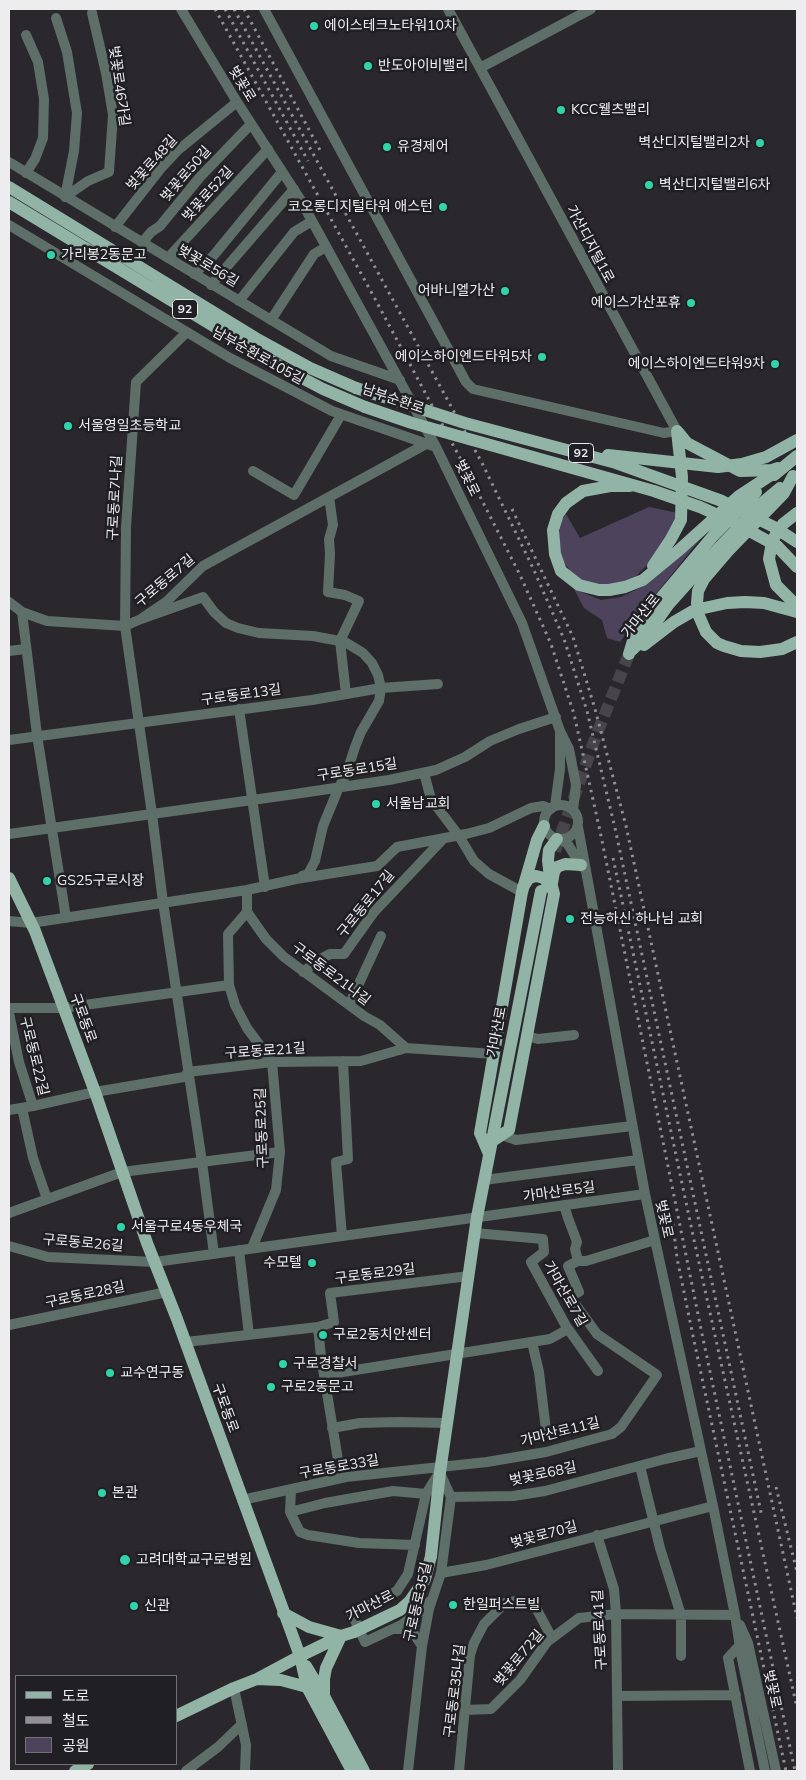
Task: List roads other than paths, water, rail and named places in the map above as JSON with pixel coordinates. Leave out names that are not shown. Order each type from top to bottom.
[{"type":"main road","name":"남부순환로","points":[[9,187],[259,340],[310,368],[395,402],[465,423],[616,463],[722,501],[774,527],[797,542]]},
{"type":"main road","name":"남부순환로","points":[[9,202],[283,368],[323,389],[365,407],[412,423],[639,486],[700,507],[733,522],[777,546],[796,561]]},
{"type":"main road","points":[[677,432],[688,443],[740,471],[772,470],[789,462]]},
{"type":"main road","points":[[643,580],[664,550],[681,520],[682,477],[677,432]]},
{"type":"main road","points":[[583,453],[718,467],[742,464],[766,457],[797,440]]},
{"type":"main road","points":[[639,486],[594,488],[583,491],[566,503],[558,514],[552,530],[552,537],[557,563],[567,577],[579,585],[599,590],[617,590],[643,580],[739,496],[789,462]]},
{"type":"main road","name":"가마산로","points":[[629,654],[636,631],[660,599],[713,536],[746,501],[789,462]]},
{"type":"main road","points":[[794,644],[772,651],[760,652],[741,651],[724,646],[717,643],[706,632],[699,616],[697,603],[698,592],[704,579],[784,493],[795,474]]},
{"type":"main road","name":"가마산로","points":[[629,654],[647,635],[668,605],[718,549],[762,503],[795,474]]},
{"type":"main road","points":[[797,514],[783,524],[772,542],[770,559],[776,585],[797,606]]},
{"type":"main road","points":[[774,578],[797,595]]},
{"type":"main road","points":[[629,654],[653,640],[674,622],[698,610],[745,602],[764,603],[797,612]]},
{"type":"main road","points":[[544,826],[537,840],[522,890],[480,1133],[494,1144],[509,1130],[527,1036],[549,890],[554,872],[557,867],[565,864],[583,870]]},
{"type":"main road","points":[[549,890],[548,860],[550,850],[559,839]]},
{"type":"main road","points":[[522,890],[529,878],[536,876],[544,878],[549,890]]},
{"type":"main road","name":"구로동로","points":[[9,878],[31,923],[94,1092],[300,1656],[307,1687],[352,1771]]},
{"type":"main road","name":"가마산로","points":[[178,1715],[400,1610],[410,1601],[425,1579],[431,1556],[440,1469],[484,1180],[494,1144],[549,890]]},
{"type":"main road","points":[[283,1613],[309,1627],[348,1634],[326,1668],[324,1696]]},
{"type":"main road","name":"구로동로","points":[[300,1656],[324,1696],[364,1771]]},
{"type":"main road","points":[[257,1679],[281,1680],[307,1687]]},
{"type":"main road","points":[[75,1771],[86,1765]]},
{"type":"street","name":"벚꽃로","points":[[181,9],[237,102],[294,189],[312,221],[400,380],[431,446],[522,622],[560,731],[569,749],[576,784],[573,810]]},
{"type":"street","points":[[264,9],[461,374],[474,389],[664,433],[677,432]]},
{"type":"street","name":"가산디지털1로","points":[[448,9],[677,432]]},
{"type":"street","points":[[480,68],[591,9]]},
{"type":"street","name":"벚꽃로46가길","points":[[65,197],[88,181],[109,172],[113,115],[106,73],[92,13]]},
{"type":"street","points":[[56,18],[67,52],[77,113],[75,141],[65,197]]},
{"type":"street","points":[[26,35],[38,62],[44,99],[43,138],[35,159],[26,173]]},
{"type":"street","name":"벚꽃로48길","points":[[115,227],[162,167],[177,152],[237,102]]},
{"type":"street","name":"벚꽃로50길","points":[[142,243],[151,232],[160,226],[200,177],[251,124]]},
{"type":"street","name":"벚꽃로52길","points":[[168,258],[268,150]]},
{"type":"street","name":"벚꽃로56길","points":[[9,162],[331,356],[400,380]]},
{"type":"street","points":[[194,274],[214,255],[282,172]]},
{"type":"street","points":[[211,285],[294,189]]},
{"type":"street","points":[[239,301],[294,232],[312,221]]},
{"type":"street","name":"남부순환로105길","points":[[10,230],[230,358],[341,415],[431,446]]},
{"type":"street","points":[[271,320],[314,254],[326,247]]},
{"type":"street","name":"구로동로7나길","points":[[125,626],[126,527],[136,382],[187,332]]},
{"type":"street","points":[[253,471],[294,495],[341,415]]},
{"type":"street","name":"구로동로7길","points":[[9,602],[22,612],[47,622],[125,626],[141,619],[166,602],[203,566],[330,497],[431,446]]},
{"type":"street","points":[[330,497],[333,525],[329,539],[328,592],[345,595],[359,602],[340,641],[346,694]]},
{"type":"street","points":[[141,619],[203,596],[214,612],[226,623],[238,628],[259,633],[313,636],[340,641],[363,653],[372,663],[378,675],[381,688]]},
{"type":"street","points":[[22,612],[25,649],[66,918]]},
{"type":"street","points":[[125,626],[214,1254]]},
{"type":"street","points":[[9,652],[25,649]]},
{"type":"street","name":"구로동로13길","points":[[9,740],[381,688],[438,684]]},
{"type":"street","name":"구로동로17길","points":[[296,879],[308,874],[314,861],[323,826],[349,768],[361,732],[379,701],[381,688]]},
{"type":"street","points":[[239,709],[265,887]]},
{"type":"street","name":"구로동로15길","points":[[9,834],[253,800],[424,773],[436,770],[465,757],[490,742],[519,729],[556,717]]},
{"type":"street","name":"벚꽃로","points":[[553,808],[560,769],[560,731]]},
{"type":"street","points":[[424,773],[431,799],[459,836],[474,861],[489,874],[522,890]]},
{"type":"street","points":[[559,839],[570,837],[578,828],[578,818],[573,810],[565,805],[553,808],[546,814],[544,826],[549,834],[567,844],[583,870]]},
{"type":"street","name":"구로동로17길","points":[[9,921],[31,923],[66,918],[265,887],[296,879],[377,866],[397,847],[459,836],[489,828],[531,808],[543,806],[553,808]]},
{"type":"street","name":"벚꽃로","points":[[578,828],[583,870],[638,1160],[713,1506],[765,1771]]},
{"type":"street","name":"구로동로17길","points":[[303,972],[330,954],[344,954],[374,912],[443,839]]},
{"type":"street","points":[[247,890],[247,912],[228,934],[229,985],[235,1004],[247,1028],[272,1062]]},
{"type":"street","name":"구로동로21나길","points":[[247,912],[266,939],[284,957],[349,1005],[380,1025],[406,1048]]},
{"type":"street","points":[[349,1005],[381,936]]},
{"type":"street","points":[[9,1008],[63,1008],[229,985]]},
{"type":"street","name":"구로동로22길","points":[[9,1013],[19,1062],[32,1106]]},
{"type":"street","points":[[527,1036],[538,1039],[574,1035]]},
{"type":"street","name":"구로동로21길","points":[[94,1092],[184,1077],[188,1072],[272,1062],[360,1061],[406,1048],[494,1054]]},
{"type":"street","points":[[342,1236],[336,1162],[348,1159],[343,1061]]},
{"type":"street","name":"구로동로25길","points":[[252,1248],[276,1190],[280,1152],[272,1062]]},
{"type":"street","name":"구로동로22길","points":[[9,1110],[94,1092]]},
{"type":"street","name":"구로동로22길","points":[[22,1108],[33,1158],[47,1199]]},
{"type":"street","points":[[494,1144],[632,1126]]},
{"type":"street","points":[[9,1213],[122,1172],[280,1152]]},
{"type":"street","points":[[484,1180],[638,1160]]},
{"type":"street","name":"가마산로5길","points":[[478,1217],[645,1194]]},
{"type":"street","points":[[564,1205],[577,1242],[575,1250],[578,1261],[586,1261],[655,1240]]},
{"type":"street","points":[[155,1262],[478,1217]]},
{"type":"street","name":"가마산로7길","points":[[475,1233],[543,1239],[544,1252],[531,1262],[568,1329],[598,1371]]},
{"type":"street","name":"구로동로26길","points":[[9,1246],[48,1257],[155,1262]]},
{"type":"street","points":[[239,1250],[249,1335]]},
{"type":"street","name":"가마산로11길","points":[[440,1469],[546,1452],[612,1434],[621,1427],[657,1375],[597,1334],[570,1297],[579,1292],[568,1266],[578,1261]]},
{"type":"street","name":"구로동로29길","points":[[318,1327],[334,1322],[330,1293],[469,1276]]},
{"type":"street","name":"구로동로28길","points":[[9,1325],[167,1292]]},
{"type":"street","points":[[186,1342],[318,1327],[341,1478]]},
{"type":"street","points":[[324,1375],[550,1339],[568,1329]]},
{"type":"street","points":[[532,1342],[539,1372],[546,1430]]},
{"type":"street","points":[[332,1428],[360,1423],[447,1423]]},
{"type":"street","name":"벚꽃로68길","points":[[451,1496],[481,1497],[545,1491],[701,1451]]},
{"type":"street","points":[[640,1466],[653,1521],[681,1615],[681,1656]]},
{"type":"street","points":[[431,1600],[421,1611],[394,1628],[365,1642],[352,1614],[397,1590],[408,1574],[426,1494],[440,1469]]},
{"type":"street","points":[[440,1469],[451,1496]]},
{"type":"street","name":"구로동로33길","points":[[242,1500],[341,1478],[440,1469]]},
{"type":"street","points":[[290,1489],[290,1512],[300,1532],[359,1543],[415,1545]]},
{"type":"street","points":[[290,1512],[348,1498],[393,1491],[426,1494]]},
{"type":"street","name":"구로동로35길","points":[[408,1771],[412,1721],[422,1646],[431,1600],[441,1573],[451,1496]]},
{"type":"street","name":"벚꽃로70길","points":[[441,1573],[486,1565],[713,1506]]},
{"type":"street","name":"구로동로41길","points":[[597,1536],[614,1589],[618,1771]]},
{"type":"street","name":"구로동로35나길","points":[[459,1771],[470,1656],[474,1643],[484,1624],[505,1603],[516,1601],[530,1602],[536,1608],[552,1638]]},
{"type":"street","name":"벚꽃로72길","points":[[465,1710],[491,1709],[520,1680],[547,1642],[580,1618],[616,1614],[735,1615]]},
{"type":"street","name":"벚꽃로","points":[[735,1615],[748,1643],[776,1771]]},
{"type":"street","points":[[394,1628],[406,1629],[414,1634],[422,1646]]},
{"type":"street","points":[[739,1646],[728,1656],[750,1771]]},
{"type":"street","points":[[234,1688],[246,1745],[245,1771]]},
{"type":"street","points":[[617,1696],[736,1695]]},
{"type":"street","points":[[186,1771],[218,1747],[242,1724]]},
{"type":"tunnel","points":[[555,851],[596,736],[629,654]]},
{"type":"railway","points":[[215,9],[374,297],[467,471],[520,575],[551,644],[574,714],[600,831],[702,1334],[795,1771]]},
{"type":"railway","points":[[225,9],[308,161]]},
{"type":"railway","points":[[234,9],[482,463],[533,568],[564,639],[587,711],[615,828],[762,1517]]},
{"type":"railway","points":[[244,9],[321,152]]},
{"type":"railway","points":[[512,509],[573,637],[595,709],[626,826],[797,1618]]},
{"type":"railway","points":[[613,858],[694,1240],[797,1708]]},
{"type":"railway","points":[[673,1224],[677,1258],[693,1336],[786,1771]]},
{"type":"railway","points":[[776,1487],[797,1572]]},
{"type":"place","name":"에이스테크노타워10차","points":[[314,26]]},
{"type":"place","name":"반도아이비밸리","points":[[368,66]]},
{"type":"place","name":"KCC웰츠밸리","points":[[561,110]]},
{"type":"place","name":"벽산디지털밸리2차","points":[[760,143]]},
{"type":"place","name":"유경제어","points":[[387,147]]},
{"type":"place","name":"벽산디지털밸리6차","points":[[649,185]]},
{"type":"place","name":"코오롱디지털타워 애스턴","points":[[443,207]]},
{"type":"place","name":"가리봉2동문고","points":[[51,255]]},
{"type":"place","name":"어바니엘가산","points":[[505,291]]},
{"type":"place","name":"에이스가산포휴","points":[[691,303]]},
{"type":"place","name":"에이스하이엔드타워5차","points":[[542,357]]},
{"type":"place","name":"에이스하이엔드타워9차","points":[[775,364]]},
{"type":"place","name":"서울영일초등학교","points":[[68,426]]},
{"type":"place","name":"서울남교회","points":[[376,804]]},
{"type":"place","name":"GS25구로시장","points":[[47,881]]},
{"type":"place","name":"전능하신 하나님 교회","points":[[570,919]]},
{"type":"place","name":"서울구로4동우체국","points":[[121,1227]]},
{"type":"place","name":"수모텔","points":[[312,1263]]},
{"type":"place","name":"구로2동치안센터","points":[[323,1335]]},
{"type":"place","name":"구로경찰서","points":[[283,1364]]},
{"type":"place","name":"교수연구동","points":[[110,1373]]},
{"type":"place","name":"구로2동문고","points":[[271,1387]]},
{"type":"place","name":"본관","points":[[102,1493]]},
{"type":"place","name":"고려대학교구로병원","points":[[125,1560]]},
{"type":"place","name":"한일퍼스트빌","points":[[453,1605]]},
{"type":"place","name":"신관","points":[[134,1606]]}]
